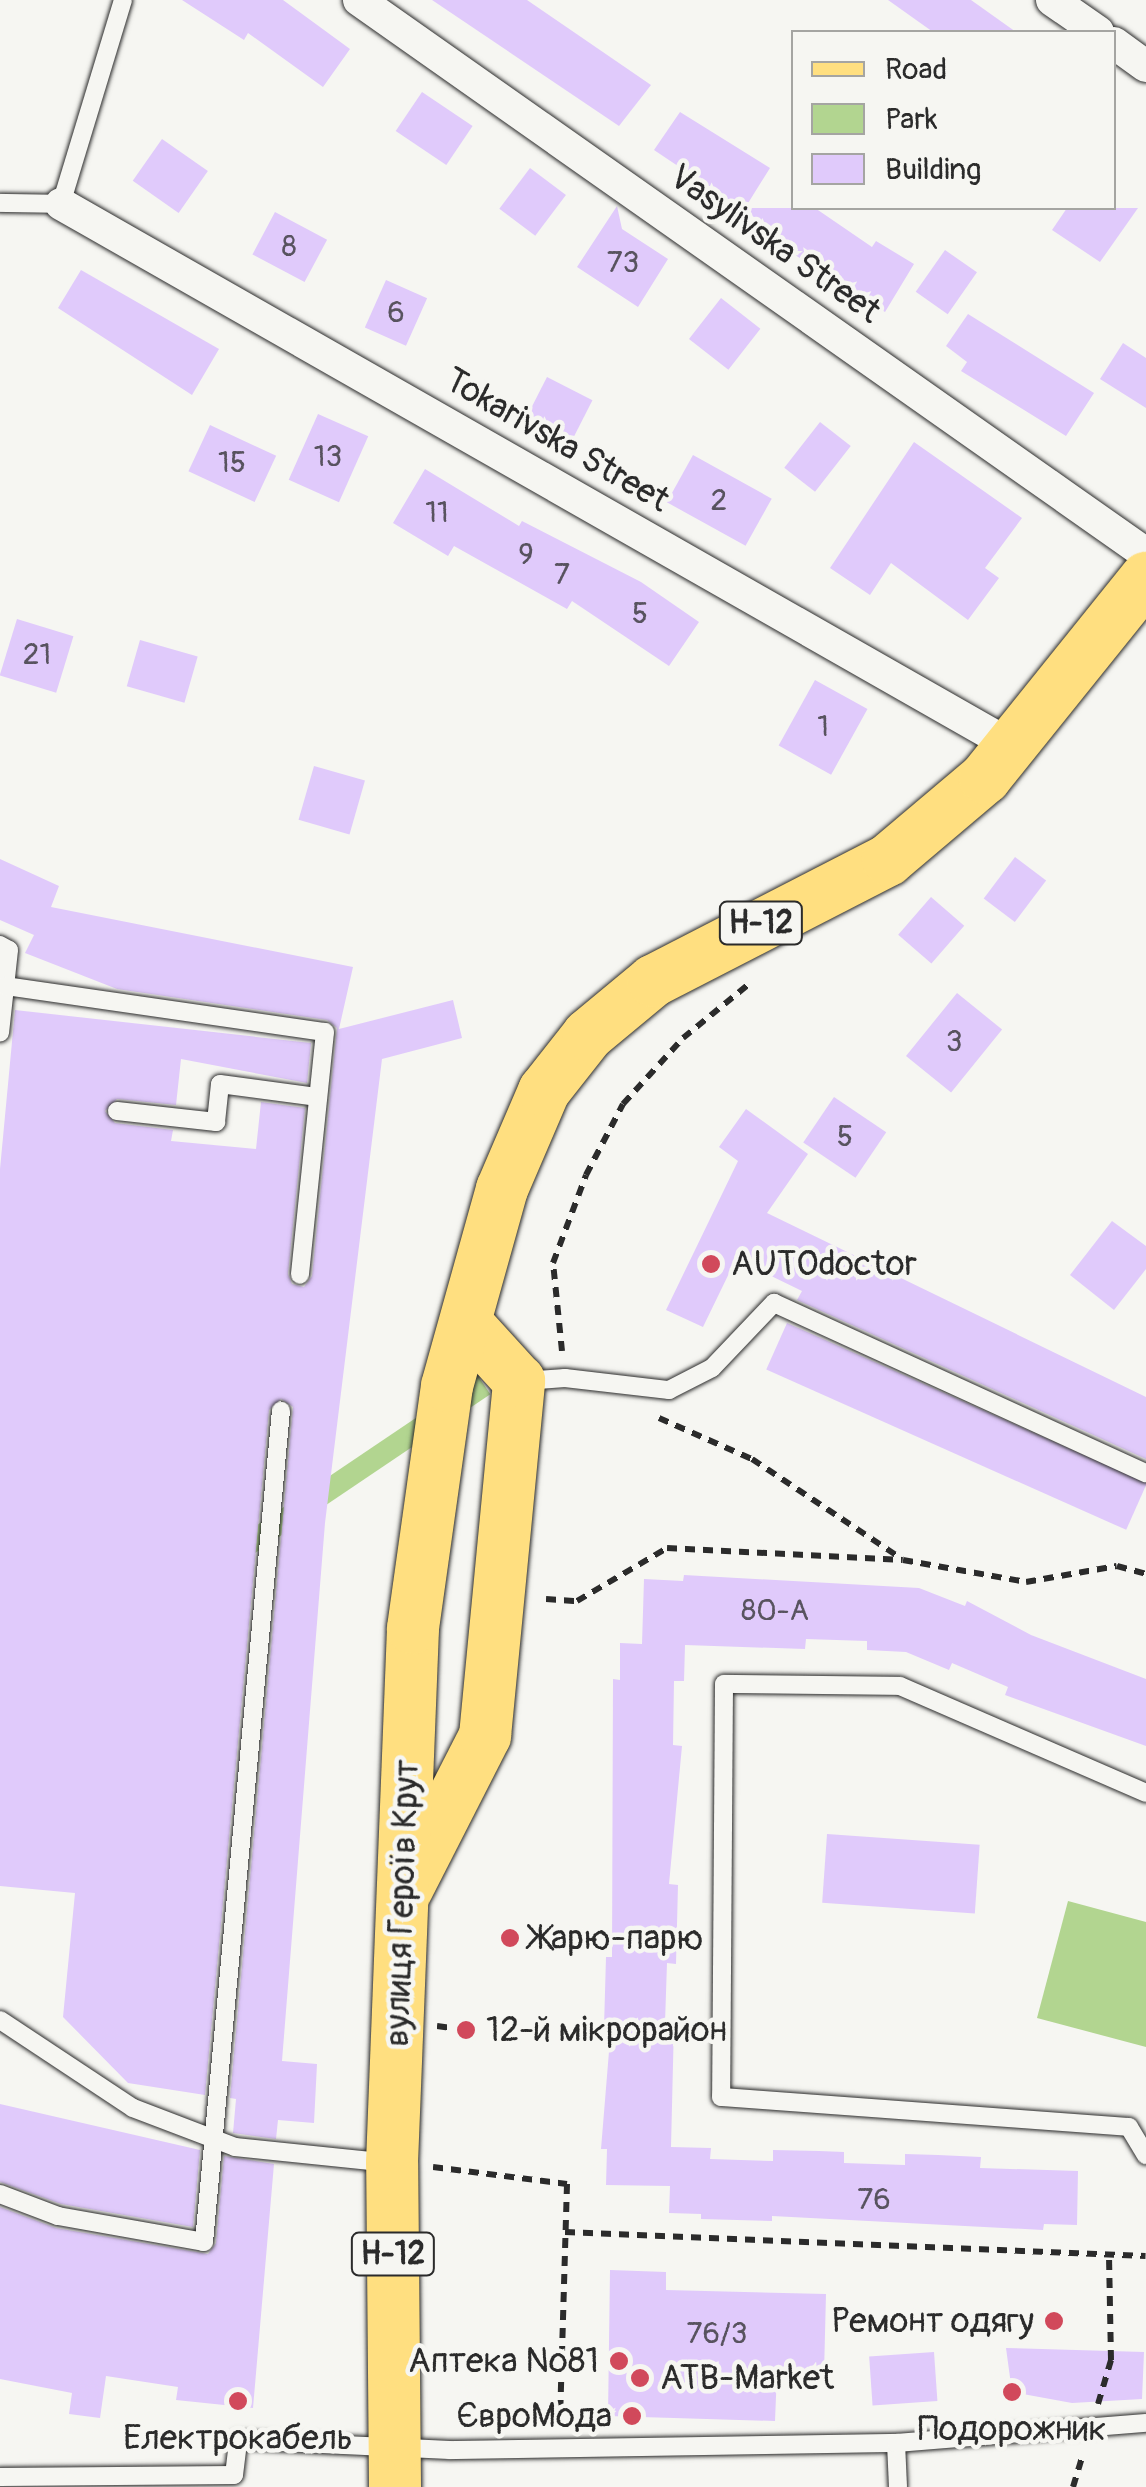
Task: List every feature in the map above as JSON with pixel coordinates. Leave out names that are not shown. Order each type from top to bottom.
[{"type":"main road","name":"Н-12","points":[[468,1325],[502,1188],[544,1092],[588,1035],[652,981],[888,860],[1012,746],[1146,578]]},
{"type":"main road","points":[[398,1908],[485,1736],[542,1380],[468,1325]]},
{"type":"main road","name":"вулиця Героїв Крут","points":[[395,2468],[392,2163],[398,1908],[413,1628],[447,1386],[468,1325]]},
{"type":"street","name":"Vasylivska Street","points":[[359,0],[1146,554]]},
{"type":"street","points":[[1052,0],[1095,30]]},
{"type":"street","points":[[1116,44],[1146,66]]},
{"type":"street","name":"Tokarivska Street","points":[[62,204],[1012,746]]},
{"type":"lane","points":[[0,203],[62,204],[123,0]]},
{"type":"lane","points":[[0,946],[10,950],[0,1032]]},
{"type":"lane","points":[[5,986],[325,1032],[300,1275]]},
{"type":"lane","points":[[117,1111],[216,1122],[220,1084],[318,1097]]},
{"type":"lane","points":[[542,1380],[669,1390],[712,1368],[774,1303],[1146,1473]]},
{"type":"lane","points":[[0,2194],[58,2216],[204,2242],[281,1411]]},
{"type":"lane","points":[[1146,1793],[900,1686],[724,1684],[721,2097],[1129,2127],[1146,2155]]},
{"type":"lane","points":[[0,2020],[133,2108],[236,2147],[392,2163]]},
{"type":"lane","points":[[0,2478],[234,2475],[238,2440],[395,2468],[560,2448],[896,2443],[1146,2423]]},
{"type":"lane","points":[[896,2443],[898,2487]]},
{"type":"path","points":[[542,1380],[554,1263],[586,1175],[623,1104],[683,1038],[756,978]]},
{"type":"path","points":[[603,1382],[642,1411],[752,1459],[904,1560]]},
{"type":"path","points":[[546,1599],[577,1601],[667,1548],[904,1560],[1026,1582],[1117,1566],[1146,1574]]},
{"type":"path","points":[[450,2168],[567,2184],[560,2448]]},
{"type":"path","points":[[565,2232],[1146,2256]]},
{"type":"path","points":[[1073,2487],[1112,2360],[1110,2256]]},
{"type":"green space","points":[[478,1376],[490,1394],[180,1603],[168,1585]]},
{"type":"green space","points":[[1068,1901],[1146,1922],[1146,2047],[1037,2018]]},
{"type":"building","points":[[182,0],[283,0],[350,49],[323,87],[248,33],[244,40]]},
{"type":"building","points":[[432,0],[527,0],[651,85],[619,126]]},
{"type":"building","points":[[888,0],[971,0],[1013,30],[930,30]]},
{"type":"building","points":[[422,92],[473,126],[446,165],[396,131]]},
{"type":"building","points":[[680,112],[770,168],[745,208],[818,210],[872,247],[876,241],[914,264],[885,312],[773,241],[778,233],[654,150]]},
{"type":"building","points":[[162,139],[208,171],[179,213],[133,181]]},
{"type":"building","points":[[530,168],[566,195],[535,236],[499,209]]},
{"type":"building","points":[[617,206],[622,229],[668,259],[638,307],[577,267]]},
{"type":"building","points":[[1138,208],[1100,262],[1052,230],[1066,210]]},
{"type":"building","points":[[275,212],[327,240],[305,282],[252,254]]},
{"type":"building","points":[[945,250],[977,272],[948,314],[916,292]]},
{"type":"building","points":[[81,270],[219,349],[192,395],[58,308]]},
{"type":"building","points":[[386,280],[427,298],[406,346],[365,328]]},
{"type":"building","points":[[721,298],[760,329],[728,370],[689,339]]},
{"type":"building","points":[[968,314],[1094,393],[1066,436],[961,371],[967,362],[946,346]]},
{"type":"building","points":[[1123,343],[1146,358],[1146,408],[1100,379]]},
{"type":"building","points":[[547,377],[592,400],[571,443],[525,420]]},
{"type":"building","points":[[318,414],[368,436],[339,502],[289,480]]},
{"type":"building","points":[[820,422],[851,446],[815,492],[784,468]]},
{"type":"building","points":[[210,425],[276,456],[255,502],[188,471]]},
{"type":"building","points":[[914,442],[1022,518],[985,568],[999,578],[968,620],[891,563],[870,595],[830,568]]},
{"type":"building","points":[[693,455],[772,499],[746,546],[667,502]]},
{"type":"building","points":[[425,469],[519,526],[522,521],[641,582],[699,622],[669,666],[572,601],[567,609],[454,546],[448,556],[393,523]]},
{"type":"building","points":[[17,619],[73,636],[56,693],[0,675]]},
{"type":"building","points":[[140,640],[198,657],[184,703],[127,686]]},
{"type":"building","points":[[815,680],[867,709],[831,775],[779,746]]},
{"type":"building","points":[[314,766],[365,781],[350,834],[299,820]]},
{"type":"building","points":[[1015,857],[1046,880],[1015,922],[984,899]]},
{"type":"building","points":[[0,859],[59,886],[51,907],[353,967],[339,1029],[453,1000],[462,1038],[382,1059],[325,1523],[282,2061],[317,2064],[314,2123],[278,2120],[276,2139],[233,2133],[236,2099],[230,2098],[293,1407],[281,1399],[269,1410],[205,2095],[128,2083],[63,2017],[75,1893],[0,1886],[0,1169],[15,1010],[311,1043],[307,1083],[181,1059],[176,1105],[117,1099],[105,1111],[115,1123],[173,1130],[171,1141],[256,1149],[261,1102],[305,1108],[288,1274],[292,1284],[304,1287],[312,1276],[337,1028],[327,1020],[117,989],[25,953],[34,935],[0,920]]},
{"type":"building","points":[[931,897],[964,926],[931,964],[898,935]]},
{"type":"building","points":[[957,993],[1002,1030],[951,1092],[906,1056]]},
{"type":"building","points":[[834,1097],[886,1132],[855,1178],[803,1143]]},
{"type":"building","points":[[746,1109],[808,1154],[767,1213],[1146,1397],[1146,1459],[797,1300],[802,1291],[736,1259],[703,1327],[666,1310],[738,1161],[719,1147]]},
{"type":"building","points":[[1112,1221],[1146,1246],[1146,1269],[1114,1310],[1070,1275]]},
{"type":"building","points":[[787,1323],[1146,1483],[1126,1530],[766,1370]]},
{"type":"building","points":[[684,1575],[919,1588],[965,1606],[967,1601],[1031,1635],[1146,1679],[1146,1746],[1005,1695],[1008,1687],[952,1663],[949,1670],[906,1652],[867,1650],[867,1641],[806,1639],[805,1649],[685,1645],[684,1681],[674,1681],[673,1745],[682,1746],[669,1884],[678,1885],[676,1964],[667,1963],[665,2023],[674,2023],[671,2147],[711,2148],[710,2159],[773,2161],[773,2150],[819,2151],[844,2152],[844,2163],[905,2165],[905,2154],[938,2155],[981,2157],[980,2168],[1078,2171],[1077,2225],[1044,2224],[1043,2230],[772,2216],[772,2221],[701,2219],[701,2214],[669,2213],[670,2186],[606,2185],[607,2149],[601,2149],[611,2027],[604,2027],[606,1957],[612,1957],[613,1679],[620,1680],[620,1643],[642,1644],[644,1579],[683,1581]]},
{"type":"building","points":[[827,1834],[980,1845],[975,1914],[822,1903]]},
{"type":"building","points":[[0,2104],[200,2150],[193,2227],[61,2204],[0,2182]]},
{"type":"building","points":[[224,2156],[274,2164],[253,2408],[176,2400],[178,2387],[106,2376],[100,2418],[69,2414],[72,2393],[0,2379],[0,2207],[56,2228],[208,2254],[216,2243]]},
{"type":"building","points":[[610,2270],[666,2272],[666,2290],[826,2294],[824,2374],[777,2372],[775,2421],[608,2416]]},
{"type":"building","points":[[1006,2348],[1144,2352],[1142,2399],[1072,2403],[1012,2392]]},
{"type":"building","points":[[934,2352],[937,2401],[873,2405],[869,2357]]},
{"type":"place","name":"AUTOdoctor","points":[[711,1264]]},
{"type":"place","name":"Жарю-парю","points":[[510,1938]]},
{"type":"place","name":"12-й мікрорайон","points":[[466,2030]]},
{"type":"place","name":"Ремонт одягу","points":[[1054,2321]]},
{"type":"place","name":"Аптека №81","points":[[619,2361]]},
{"type":"place","name":"ATB-Market","points":[[640,2378]]},
{"type":"place","name":"Подорожник","points":[[1012,2392]]},
{"type":"place","name":"Електрокабель","points":[[238,2401]]},
{"type":"place","name":"ЄвроМода","points":[[632,2416]]}]
